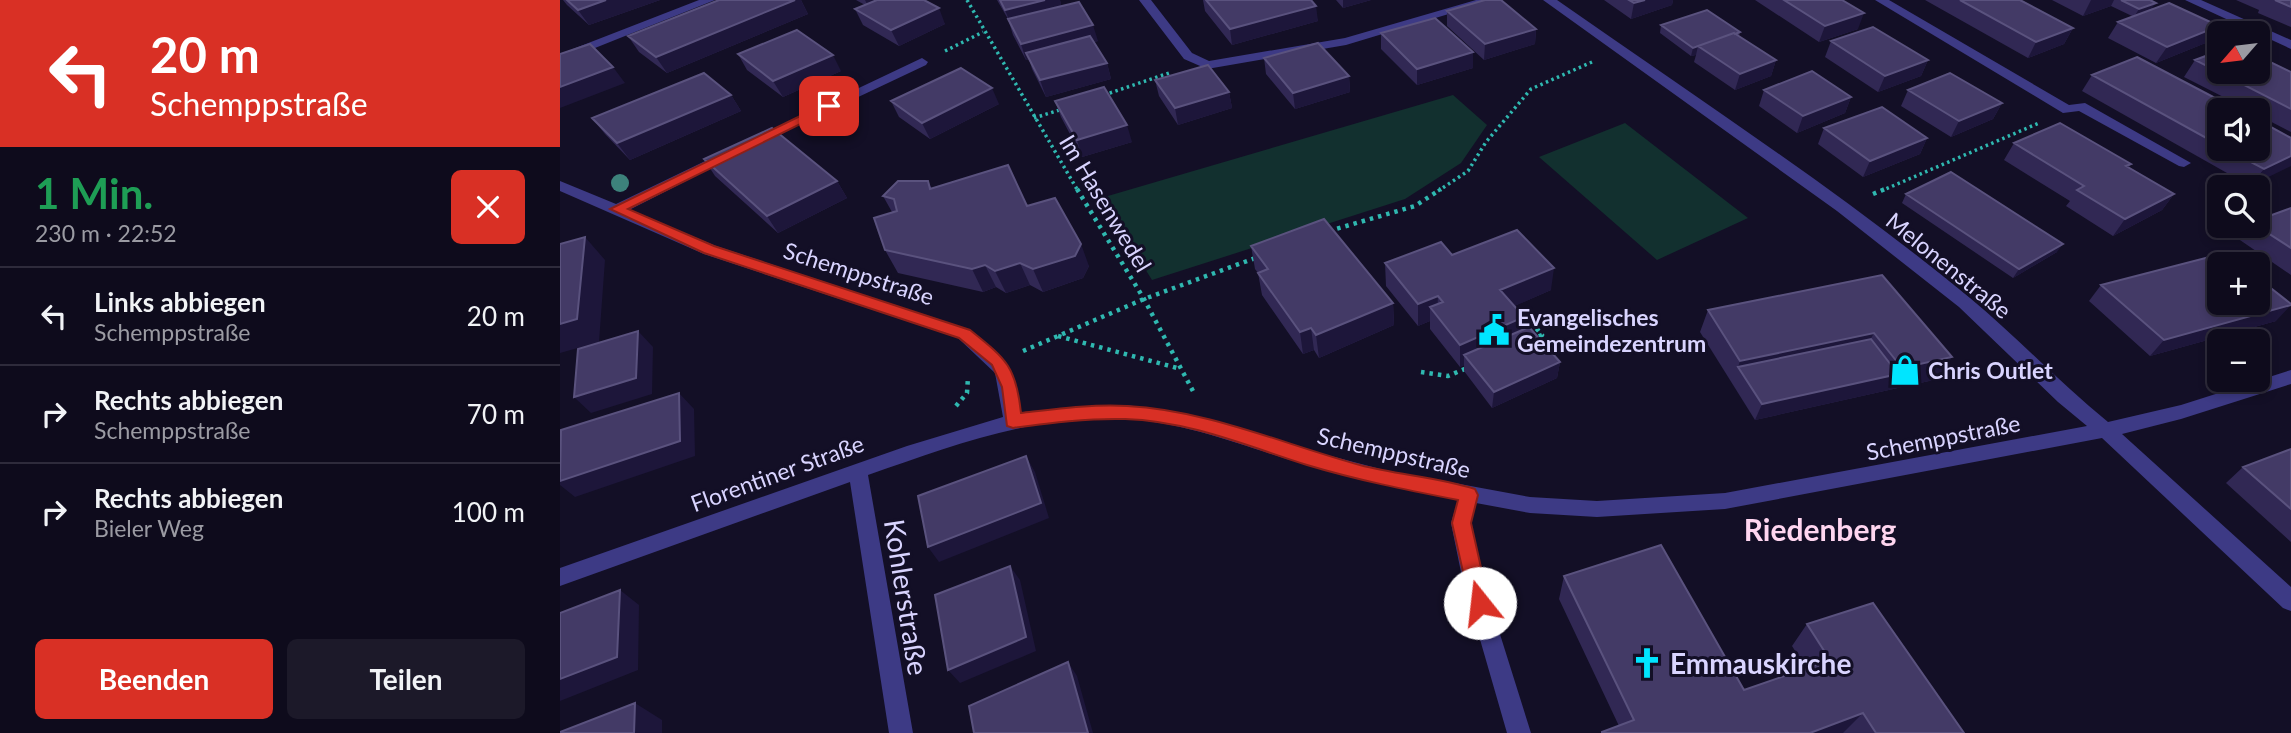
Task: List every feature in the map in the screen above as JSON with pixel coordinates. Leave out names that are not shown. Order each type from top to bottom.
[{"type":"street","points":[[560,58],[709,0]]},
{"type":"street","points":[[1145,0],[1188,57],[1199,63],[1232,62],[1346,41],[1489,0]]},
{"type":"street","name":"Melonenstraße","points":[[1549,0],[1842,208],[1965,303],[2064,397],[2107,430],[2291,601]]},
{"type":"street","points":[[1881,0],[2068,110],[2080,106],[2184,163]]},
{"type":"street","points":[[2191,0],[2291,45]]},
{"type":"street","points":[[616,209],[922,62]]},
{"type":"street","name":"Schemppstraße","points":[[560,186],[709,250],[964,334],[999,362]]},
{"type":"street","points":[[999,362],[1010,387],[1013,421]]},
{"type":"street","name":"Schemppstraße","points":[[1013,421],[1126,412],[1212,426],[1308,458],[1384,478],[1530,505],[1597,509],[1725,501],[2107,430],[2181,412],[2291,377]]},
{"type":"street","name":"Florentiner Straße","points":[[560,577],[858,471],[1013,421]]},
{"type":"street","name":"Kohlerstraße","points":[[858,471],[901,733]]},
{"type":"street","points":[[1469,495],[1461,523],[1472,577],[1519,733]]},
{"type":"path","name":"Im Hasenwedel","points":[[967,0],[1034,118],[1144,299],[1212,426]]},
{"type":"path","points":[[922,62],[984,32]]},
{"type":"path","points":[[1328,231],[1415,206],[1468,171],[1486,142],[1531,89],[1564,72],[1618,51]]},
{"type":"path","points":[[1097,97],[1199,63]]},
{"type":"path","points":[[1034,118],[1072,106]]},
{"type":"path","points":[[1842,208],[2068,110]]},
{"type":"path","points":[[952,412],[967,393],[968,374],[1144,299],[1267,254]]},
{"type":"path","points":[[1520,309],[1542,334],[1530,340]]},
{"type":"path","points":[[1057,335],[1181,369]]},
{"type":"path","points":[[1421,372],[1448,376],[1472,366]]},
{"type":"green space","points":[[1453,95],[1487,125],[1461,163],[1405,199],[1152,280],[1101,198]]},
{"type":"green space","points":[[1625,123],[1748,218],[1657,260],[1539,157]]},
{"type":"building","points":[[567,0],[606,0],[578,10]]},
{"type":"building","points":[[719,0],[795,0],[656,57],[628,36]]},
{"type":"building","points":[[877,0],[924,0],[939,8],[891,30],[855,9]]},
{"type":"building","points":[[1000,0],[1045,0],[1005,10]]},
{"type":"building","points":[[1206,0],[1311,0],[1316,6],[1230,29]]},
{"type":"building","points":[[1485,0],[1501,0],[1536,29],[1485,44],[1447,11]]},
{"type":"building","points":[[1784,0],[1842,0],[1864,13],[1825,26]]},
{"type":"building","points":[[1960,0],[2020,0],[2073,28],[2036,42]]},
{"type":"building","points":[[2121,0],[2150,0],[2156,3],[2139,9]]},
{"type":"building","points":[[2275,0],[2291,0],[2291,7]]},
{"type":"building","points":[[1079,2],[1093,25],[1021,44],[1008,19]]},
{"type":"building","points":[[2169,3],[2208,21],[2207,31],[2167,47],[2118,22]]},
{"type":"building","points":[[1707,10],[1740,32],[1693,48],[1661,25]]},
{"type":"building","points":[[1435,18],[1473,52],[1417,69],[1381,33]]},
{"type":"building","points":[[1873,27],[1928,60],[1885,76],[1831,41]]},
{"type":"building","points":[[797,30],[833,55],[773,81],[738,54]]},
{"type":"building","points":[[1734,33],[1776,60],[1740,74],[1698,46]]},
{"type":"building","points":[[1090,36],[1107,63],[1040,80],[1026,53]]},
{"type":"building","points":[[1318,43],[1349,76],[1293,93],[1264,58]]},
{"type":"building","points":[[590,44],[613,67],[560,87],[560,54]]},
{"type":"building","points":[[2207,56],[2207,66],[2195,60]]},
{"type":"building","points":[[2137,57],[2215,98],[2207,98],[2207,138],[2092,75]]},
{"type":"building","points":[[2270,62],[2291,72],[2291,109],[2242,84],[2270,84]]},
{"type":"building","points":[[1208,65],[1229,92],[1175,108],[1155,80]]},
{"type":"building","points":[[961,68],[992,88],[922,123],[891,101]]},
{"type":"building","points":[[1812,71],[1851,97],[1803,116],[1764,90]]},
{"type":"building","points":[[704,73],[731,95],[617,143],[592,118]]},
{"type":"building","points":[[1950,73],[2002,103],[1959,121],[1908,90]]},
{"type":"building","points":[[1104,87],[1127,125],[1077,140],[1055,101]]},
{"type":"building","points":[[1882,107],[1927,138],[1870,161],[1824,128]]},
{"type":"building","points":[[2060,123],[2131,164],[2126,166],[2174,194],[2125,219],[2077,190],[2084,186],[2014,143]]},
{"type":"building","points":[[2270,127],[2291,138],[2291,156],[2264,169],[2249,161],[2270,161]]},
{"type":"building","points":[[772,128],[837,181],[767,216],[704,159]]},
{"type":"building","points":[[1008,165],[1027,206],[1055,198],[1081,244],[1075,256],[1033,269],[1020,263],[995,271],[985,265],[972,269],[885,250],[874,218],[897,211],[894,199],[883,196],[898,181],[928,181],[930,189]]},
{"type":"building","points":[[1951,172],[2063,244],[2019,269],[1906,194]]},
{"type":"building","points":[[2291,208],[2291,248],[2270,234],[2270,216]]},
{"type":"building","points":[[1324,219],[1393,303],[1316,335],[1311,328],[1300,332],[1258,273],[1268,269],[1251,246]]},
{"type":"building","points":[[1517,230],[1554,268],[1500,290],[1524,317],[1460,345],[1430,307],[1443,302],[1438,296],[1418,304],[1385,263],[1441,242],[1452,255]]},
{"type":"building","points":[[585,237],[577,319],[560,324],[560,244]]},
{"type":"building","points":[[2207,258],[2207,315],[2255,315],[2164,340],[2101,285]]},
{"type":"building","points":[[1882,275],[1952,357],[1902,368],[1874,333],[1740,361],[1708,310]]},
{"type":"building","points":[[2270,287],[2291,304],[2270,311]]},
{"type":"building","points":[[1529,327],[1560,362],[1494,392],[1464,355]]},
{"type":"building","points":[[638,331],[636,378],[574,397],[578,349]]},
{"type":"building","points":[[1871,339],[1898,374],[1762,404],[1738,367]]},
{"type":"building","points":[[679,393],[680,441],[560,481],[561,430]]},
{"type":"building","points":[[2291,449],[2291,509],[2243,467]]},
{"type":"building","points":[[1026,456],[1041,503],[928,547],[918,496]]},
{"type":"building","name":"Emmauskirche","points":[[1661,545],[1744,690],[1830,660],[1807,624],[1873,603],[1964,733],[1876,733],[1863,713],[1810,733],[1602,733],[1634,720],[1564,576]]},
{"type":"building","points":[[1010,566],[1026,637],[948,670],[935,595]]},
{"type":"building","points":[[620,590],[617,657],[560,679],[560,613]]},
{"type":"building","points":[[1068,662],[1088,733],[974,733],[969,706]]},
{"type":"building","points":[[635,703],[634,733],[560,733],[560,732]]},
{"type":"place","name":"Evangelisches Gemeindezentrum","points":[[1494,330]]},
{"type":"place","name":"Chris Outlet","points":[[1905,370]]},
{"type":"place","name":"Emmauskirche","points":[[1647,663]]},
{"type":"district","name":"Riedenberg","points":[[1820,529]]},
{"type":"route","points":[[829,106],[616,209],[709,250],[964,334],[999,362],[1010,387],[1013,421],[1126,412],[1169,418],[1212,426],[1308,458],[1384,478],[1469,495],[1461,523],[1480,603]]}]
